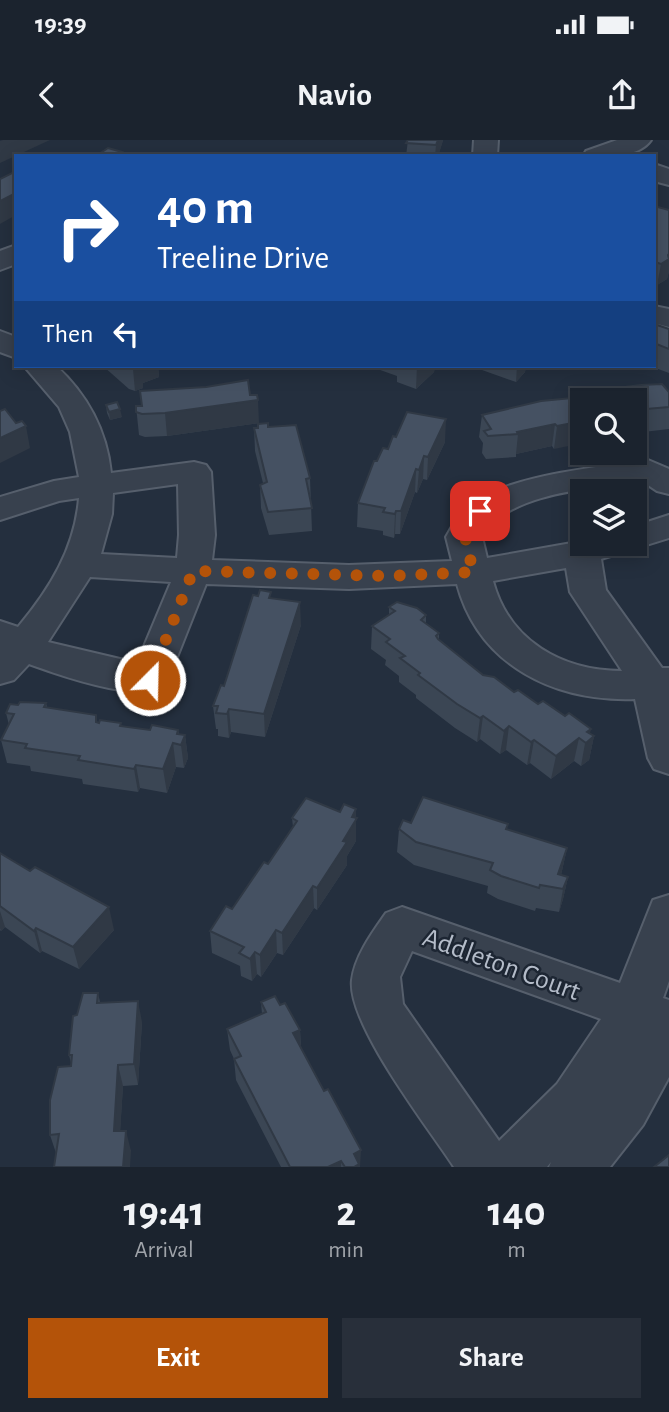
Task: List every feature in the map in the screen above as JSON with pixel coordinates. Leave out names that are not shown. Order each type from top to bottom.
[{"type":"street","points":[[600,151],[639,140]]},
{"type":"street","points":[[7,651],[53,608],[79,565],[94,511],[97,484],[90,443],[78,411],[64,390],[41,368]]},
{"type":"street","points":[[663,677],[611,685],[575,681],[522,654],[487,615],[464,537],[467,525],[480,511],[498,500],[523,492],[648,470],[669,484]]},
{"type":"street","points":[[0,509],[54,491],[194,472],[197,535],[193,571],[150,680],[7,651]]},
{"type":"street","points":[[647,534],[669,526]]},
{"type":"street","points":[[79,565],[390,576],[474,572],[570,554]]},
{"type":"street","points":[[597,556],[588,592],[663,677],[669,758]]},
{"type":"street","points":[[576,1167],[625,1108],[657,1021],[669,914]]},
{"type":"street","name":"Addleton Court","points":[[485,1167],[388,1024],[374,995],[374,977],[402,928],[657,1021]]},
{"type":"street","points":[[510,1167],[657,1021]]},
{"type":"building","points":[[408,140],[438,140],[436,145],[406,143]]},
{"type":"building","points":[[108,148],[122,152],[119,154],[99,154]]},
{"type":"building","points":[[14,172],[14,194],[0,201],[0,179]]},
{"type":"building","points":[[656,207],[669,210],[669,259],[661,264],[656,262]]},
{"type":"building","points":[[656,325],[669,329],[669,349],[656,344]]},
{"type":"building","points":[[248,380],[250,395],[257,395],[258,400],[165,413],[136,412],[136,406],[142,406],[140,391],[206,387]]},
{"type":"building","points":[[662,384],[669,392],[669,407],[647,409],[647,388],[616,388]]},
{"type":"building","points":[[570,398],[570,424],[555,424],[517,432],[518,434],[488,436],[484,431],[491,429],[482,415],[541,401]]},
{"type":"building","points":[[117,402],[120,409],[109,412],[106,405]]},
{"type":"building","points":[[5,409],[16,423],[22,421],[26,426],[0,438],[0,411]]},
{"type":"building","points":[[407,412],[446,419],[428,457],[424,456],[419,470],[416,469],[401,511],[396,511],[395,514],[383,512],[385,508],[358,503],[374,461],[377,461],[383,448],[388,449]]},
{"type":"building","points":[[268,423],[268,427],[296,425],[310,478],[306,479],[312,508],[268,512],[260,485],[267,482],[254,428],[258,428],[258,424]]},
{"type":"building","points":[[260,590],[271,592],[269,598],[300,602],[264,714],[229,709],[227,714],[216,713],[218,706],[213,706],[221,685],[224,686],[253,595],[258,596]]},
{"type":"building","points":[[397,602],[417,608],[426,615],[421,620],[439,633],[436,636],[438,639],[483,675],[494,677],[514,692],[518,690],[538,704],[543,701],[565,716],[569,713],[591,729],[587,732],[594,736],[586,743],[579,738],[556,756],[509,726],[504,731],[483,716],[480,718],[457,704],[418,675],[420,673],[400,658],[405,656],[386,642],[390,639],[372,626],[395,611],[389,607]]},
{"type":"building","points":[[20,702],[46,703],[44,707],[96,715],[96,722],[99,723],[100,720],[150,730],[152,725],[178,730],[177,734],[185,735],[181,745],[173,743],[163,769],[136,765],[134,769],[78,760],[80,756],[25,748],[27,744],[1,740],[14,714],[6,713],[10,704],[18,705]]},
{"type":"building","points":[[423,797],[508,824],[506,829],[567,848],[558,874],[568,877],[563,889],[540,885],[539,888],[501,876],[490,870],[493,863],[416,842],[399,829],[403,820],[411,823]]},
{"type":"building","points":[[306,798],[340,812],[344,804],[356,809],[352,817],[357,818],[343,841],[347,842],[317,888],[313,886],[282,933],[276,930],[260,955],[255,952],[250,959],[239,953],[244,947],[210,931],[226,906],[232,909],[264,862],[268,864],[297,821],[292,818]]},
{"type":"building","points":[[0,853],[30,871],[35,867],[109,907],[73,947],[36,928],[34,931],[0,906]]},
{"type":"building","points":[[83,993],[98,993],[97,1003],[138,1001],[134,1064],[118,1065],[114,1131],[126,1131],[123,1167],[54,1167],[59,1134],[50,1135],[50,1100],[58,1067],[71,1066],[72,1055],[69,1055],[73,1016],[77,1015]]},
{"type":"building","points":[[275,996],[280,1005],[285,1003],[300,1030],[293,1033],[324,1091],[328,1089],[361,1150],[354,1154],[359,1164],[354,1167],[345,1167],[341,1161],[328,1167],[290,1167],[234,1059],[241,1056],[227,1029],[266,1012],[261,1002]]},
{"type":"building","points":[[669,1155],[669,1167],[654,1167]]},
{"type":"route","points":[[150,680],[181,608],[193,571],[390,576],[474,572],[464,537],[467,525],[480,511]]}]
